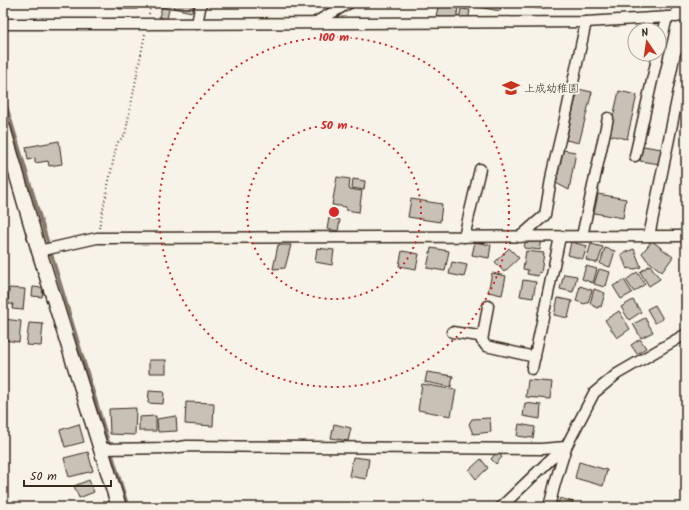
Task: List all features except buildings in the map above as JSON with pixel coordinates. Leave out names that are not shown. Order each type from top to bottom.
[{"type":"street","points":[[197,24],[201,3]]},
{"type":"street","points":[[314,23],[349,3]]},
{"type":"street","points":[[667,36],[676,17],[679,3]]},
{"type":"street","points":[[3,24],[586,22],[676,17]]},
{"type":"street","points":[[520,237],[545,215],[552,173],[586,22]]},
{"type":"street","points":[[649,236],[686,56]]},
{"type":"street","points":[[635,156],[657,62]]},
{"type":"street","points":[[582,236],[608,118]]},
{"type":"street","points":[[3,128],[120,507]]},
{"type":"street","points":[[464,237],[480,169]]},
{"type":"street","points":[[41,250],[97,238],[686,236]]},
{"type":"street","points":[[532,370],[560,237]]},
{"type":"street","points":[[482,341],[488,306]]},
{"type":"street","points":[[452,332],[479,336],[486,346],[535,357]]},
{"type":"street","points":[[549,507],[566,446],[594,393],[617,374],[686,334]]},
{"type":"street","points":[[102,449],[172,448],[187,446],[542,449],[566,446]]},
{"type":"street","points":[[501,507],[566,446]]},
{"type":"path","points":[[97,238],[116,142],[125,136],[146,24]]},
{"type":"waterway","points":[[3,95],[128,507]]},
{"type":"place","name":"上成幼稚園","points":[[511,88]]}]
